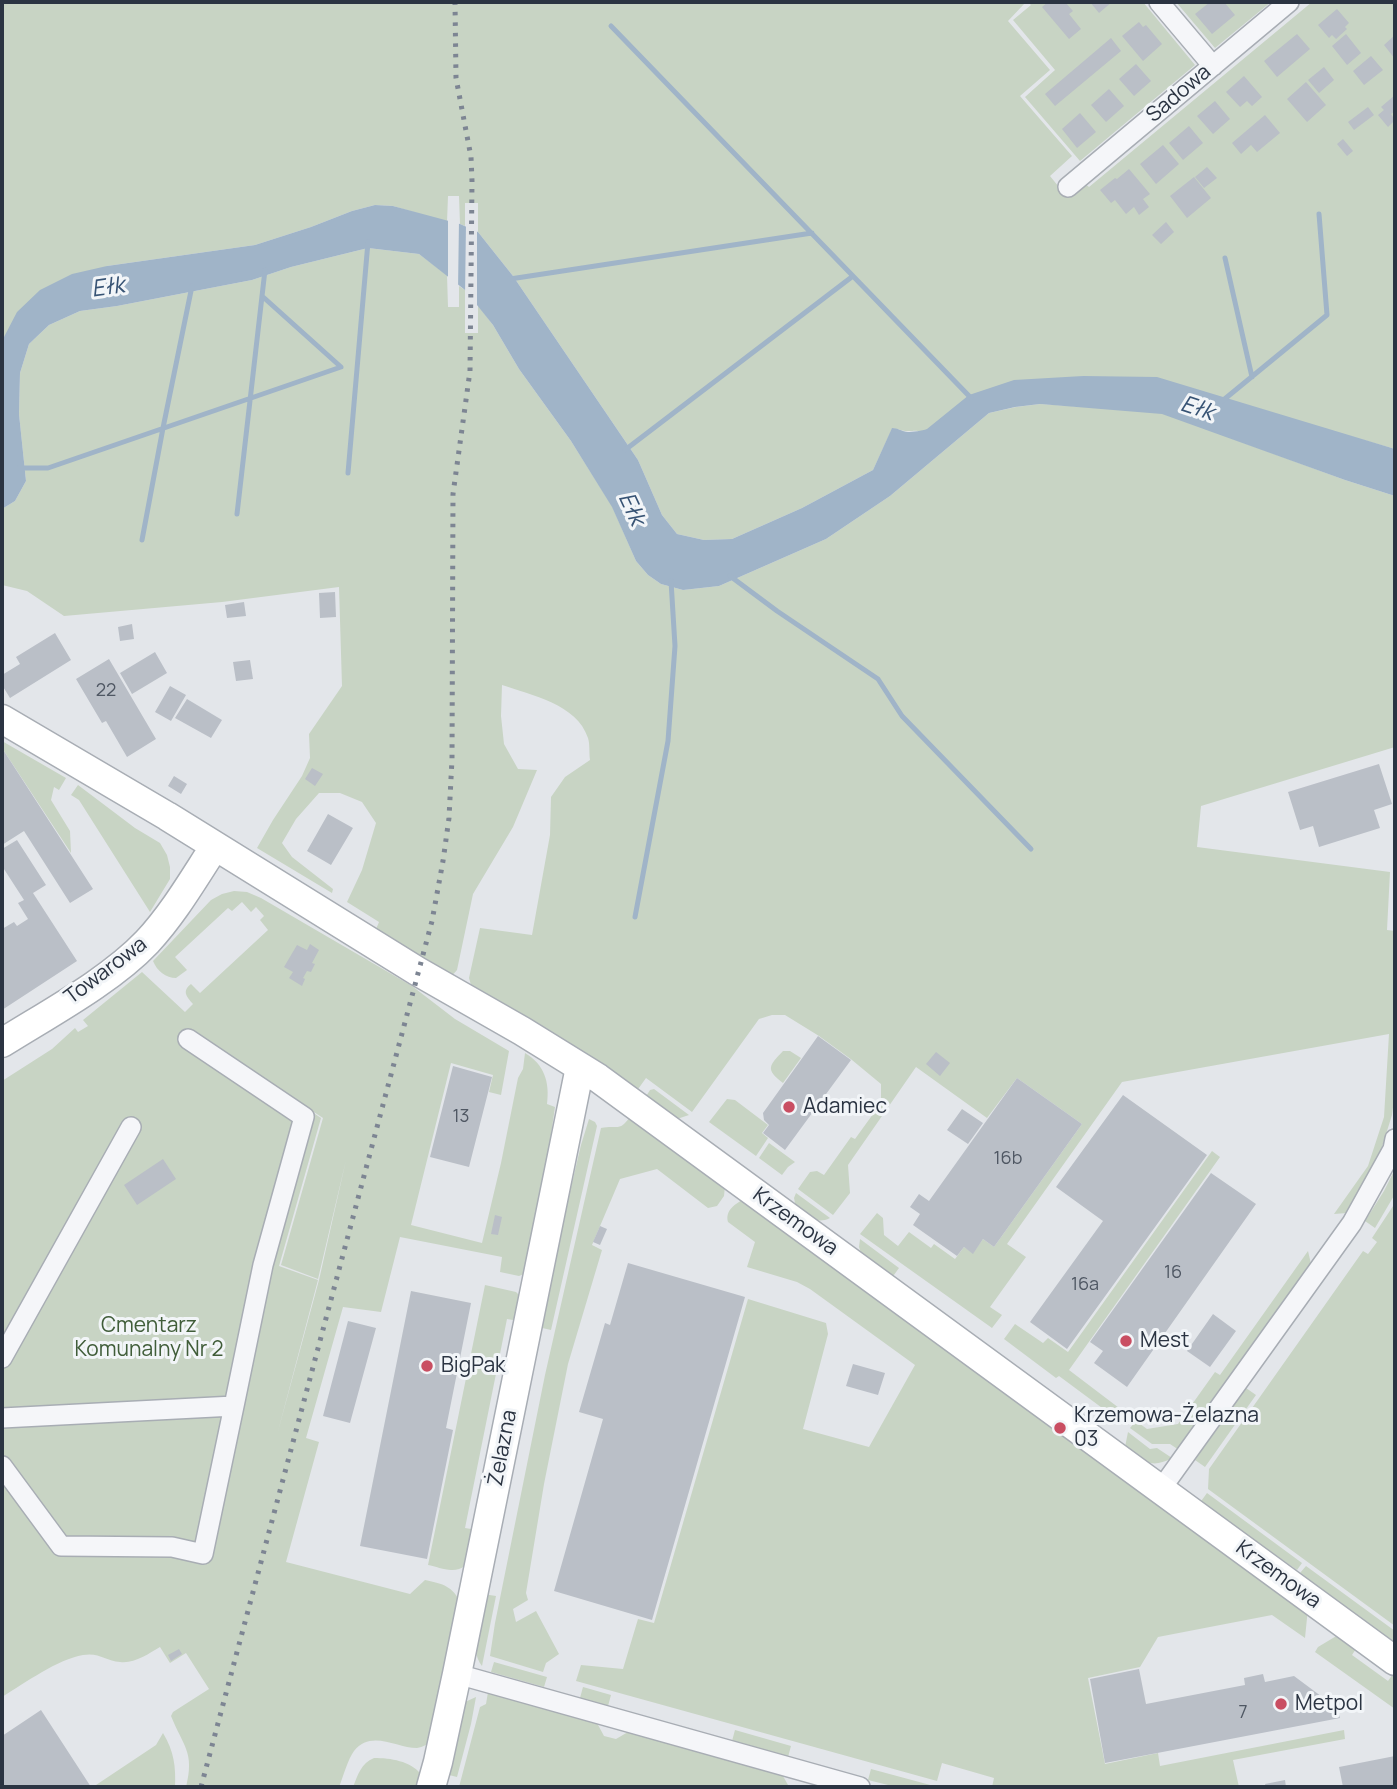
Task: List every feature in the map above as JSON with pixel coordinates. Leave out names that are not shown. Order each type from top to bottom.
[{"type":"street","points":[[1159,2],[1213,66]]},
{"type":"street","name":"Sadowa","points":[[1068,187],[1289,2]]},
{"type":"street","points":[[2,719],[215,846]]},
{"type":"street","name":"Krzemowa","points":[[215,846],[580,1067],[1395,1661]]},
{"type":"street","name":"Towarowa","points":[[2,1043],[93,986],[146,943],[215,846]]},
{"type":"street","points":[[2,1466],[61,1546],[172,1547],[203,1554],[263,1265],[304,1117],[188,1039]]},
{"type":"street","name":"Żelazna","points":[[431,1787],[457,1674],[580,1067]]},
{"type":"street","points":[[2,1359],[131,1127]]},
{"type":"street","points":[[1161,1489],[1352,1223],[1387,1161],[1395,1139]]},
{"type":"street","points":[[2,1418],[234,1406]]},
{"type":"street","points":[[457,1674],[860,1787]]},
{"type":"green space","points":[[2,2],[1023,2],[1025,3],[1008,21],[1050,70],[1020,96],[1072,156],[1050,176],[1067,197],[1084,183],[1089,187],[1312,2],[1395,2],[1395,449],[1353,437],[1083,376],[921,432],[892,429],[873,470],[802,508],[732,539],[704,540],[677,534],[662,515],[638,460],[513,276],[478,232],[478,203],[465,203],[465,226],[460,224],[459,196],[448,196],[447,222],[393,206],[375,205],[255,245],[107,266],[4,337],[2,345]]},
{"type":"green space","points":[[1028,2],[1143,2],[1195,65],[1080,161],[1025,97],[1055,70],[1013,20],[1031,5]]},
{"type":"green space","points":[[1176,2],[1271,2],[1215,48]]},
{"type":"green space","points":[[368,248],[419,254],[447,275],[448,307],[459,307],[459,286],[465,290],[465,333],[478,333],[478,305],[612,506],[636,561],[648,575],[661,584],[683,590],[719,586],[826,539],[890,496],[989,413],[1016,407],[1040,404],[1160,412],[1395,496],[1395,747],[1201,806],[1197,847],[1390,872],[1387,930],[1395,931],[1395,1092],[1392,1115],[1377,1163],[1347,1213],[1334,1214],[1368,1166],[1384,1117],[1389,1034],[1122,1082],[1007,1244],[1026,1257],[990,1307],[1002,1315],[992,1328],[860,1234],[877,1213],[883,1218],[884,1235],[898,1246],[909,1232],[931,1248],[934,1244],[955,1259],[964,1247],[973,1253],[983,1239],[994,1247],[1082,1124],[1017,1078],[987,1118],[916,1067],[848,1165],[850,1193],[833,1215],[798,1189],[810,1172],[817,1171],[824,1175],[851,1137],[855,1139],[881,1103],[881,1084],[819,1036],[785,1015],[759,1019],[692,1112],[646,1078],[636,1092],[473,992],[469,978],[480,928],[532,935],[550,835],[551,797],[565,777],[590,760],[588,738],[574,717],[552,702],[526,693],[502,685],[504,744],[518,769],[537,770],[513,827],[473,894],[457,970],[449,979],[374,934],[379,922],[347,902],[362,870],[376,823],[362,802],[340,793],[319,793],[296,819],[282,843],[292,857],[333,889],[332,893],[257,848],[302,776],[310,758],[309,734],[342,686],[339,587],[222,602],[64,616],[27,591],[2,585],[2,509],[15,501],[26,481],[19,414],[20,373],[29,344],[49,325],[80,311],[252,280],[291,267]]},
{"type":"green space","points":[[2,741],[66,778],[59,790],[54,787],[51,800],[70,831],[71,853],[2,748]]},
{"type":"green space","points":[[78,785],[135,828],[160,843],[167,855],[170,879],[150,912],[79,800],[71,795]]},
{"type":"green space","name":"Cmentarz Komunalny Nr 2","points":[[247,892],[261,898],[412,986],[455,1019],[509,1051],[501,1095],[489,1092],[493,1075],[451,1063],[411,1225],[482,1243],[525,1053],[541,1068],[548,1088],[547,1104],[555,1107],[536,1239],[524,1274],[519,1276],[500,1272],[502,1257],[400,1237],[381,1312],[343,1307],[306,1438],[319,1442],[286,1562],[410,1594],[425,1580],[432,1581],[451,1589],[461,1603],[432,1741],[417,1748],[384,1741],[368,1741],[352,1754],[339,1787],[186,1787],[188,1757],[171,1716],[173,1712],[209,1689],[186,1653],[170,1663],[160,1647],[141,1658],[125,1662],[94,1655],[73,1657],[52,1666],[2,1697],[2,1081],[52,1049],[75,1028],[78,1032],[88,1026],[83,1020],[142,972],[185,1012],[193,1004],[186,994],[191,984],[200,993],[268,930],[260,920],[264,916],[256,907],[251,912],[242,902],[232,911],[228,908],[175,957],[187,970],[176,978],[162,973],[153,961],[211,900],[222,894]],"holes":[[[199,1036],[323,1118],[281,1265],[318,1279],[346,1160],[319,1280],[277,1435],[318,1280],[279,1266],[321,1118]]]},
{"type":"green space","points":[[783,1051],[790,1051],[801,1058],[783,1083],[773,1074],[771,1067]]},
{"type":"green space","points":[[654,1089],[689,1115],[677,1119],[645,1098],[650,1090]]},
{"type":"green space","points":[[727,1099],[735,1100],[768,1125],[762,1133],[768,1138],[756,1156],[709,1122]]},
{"type":"green space","points":[[633,1113],[725,1186],[724,1196],[717,1206],[708,1208],[657,1169],[620,1179],[592,1245],[602,1250],[568,1364],[544,1484],[526,1593],[528,1600],[513,1609],[516,1622],[536,1611],[559,1654],[546,1663],[543,1672],[490,1656],[495,1623],[545,1375],[601,1128],[621,1126]]},
{"type":"green space","points":[[589,1119],[597,1126],[551,1330],[538,1327]]},
{"type":"green space","points":[[769,1143],[795,1162],[782,1175],[759,1158]]},
{"type":"green space","points":[[1212,1151],[1220,1157],[1069,1370],[1123,1411],[1117,1419],[1004,1339],[1015,1324],[1043,1343],[1048,1338],[1068,1352]]},
{"type":"green space","points":[[1395,1169],[1395,1194],[1375,1228],[1365,1221]]},
{"type":"green space","points":[[796,1193],[830,1218],[820,1221],[808,1217],[796,1208]]},
{"type":"green space","points":[[742,1200],[1308,1608],[1305,1638],[1272,1615],[1158,1637],[1140,1667],[1088,1678],[1105,1764],[1158,1753],[1160,1766],[1344,1730],[1345,1739],[1233,1760],[1239,1787],[992,1787],[994,1778],[942,1763],[937,1781],[576,1681],[581,1665],[623,1669],[638,1619],[654,1623],[748,1299],[826,1323],[828,1334],[803,1429],[869,1447],[915,1365],[810,1289],[797,1282],[747,1267],[755,1242],[728,1222],[727,1218],[731,1209]]},
{"type":"green space","points":[[1395,1203],[1395,1626],[1208,1489],[1209,1469],[1363,1251],[1368,1254],[1377,1242],[1372,1238]]},
{"type":"green space","points":[[860,1239],[899,1268],[891,1279],[861,1253]]},
{"type":"green space","points":[[1308,1251],[1311,1264],[1179,1450],[1170,1444],[1152,1444],[1130,1428],[1136,1421],[1147,1429],[1178,1424],[1215,1372],[1220,1375]]},
{"type":"green space","points":[[485,1285],[516,1292],[521,1298],[521,1310],[519,1321],[507,1319],[465,1528],[477,1530],[473,1550],[464,1566],[448,1570],[428,1565]]},
{"type":"green space","points":[[1246,1388],[1256,1395],[1205,1467],[1195,1460]]},
{"type":"green space","points":[[1128,1432],[1150,1449],[1157,1448],[1172,1458],[1158,1463],[1147,1462],[1125,1447]]},
{"type":"green space","points":[[1207,1493],[1302,1563],[1297,1570],[1277,1556],[1274,1559],[1199,1504]]},
{"type":"green space","points":[[1306,1566],[1395,1631],[1395,1647],[1305,1582],[1307,1578],[1300,1573]]},
{"type":"green space","points":[[483,1594],[496,1596],[482,1666],[475,1641]]},
{"type":"green space","points":[[1343,1632],[1359,1644],[1352,1655],[1388,1681],[1395,1671],[1395,1709],[1315,1652],[1318,1647]]},
{"type":"green space","points":[[494,1662],[547,1677],[544,1687],[491,1672]]},
{"type":"green space","points":[[583,1687],[611,1695],[608,1706],[580,1698]]},
{"type":"green space","points":[[488,1692],[597,1723],[604,1736],[616,1739],[628,1732],[783,1776],[788,1785],[459,1787],[480,1707],[486,1704]]},
{"type":"green space","points":[[476,1697],[457,1777],[445,1774],[465,1702]]},
{"type":"green space","points":[[735,1730],[791,1746],[788,1757],[732,1741]]},
{"type":"green space","points":[[163,1733],[174,1759],[175,1787],[93,1787],[156,1745]]},
{"type":"green space","points":[[374,1758],[411,1766],[421,1774],[421,1787],[353,1787],[363,1766]]},
{"type":"green space","points":[[871,1769],[934,1786],[896,1787],[868,1780]]},
{"type":"water","name":"Ełk","points":[[375,205],[393,206],[460,224],[478,232],[513,276],[638,460],[662,515],[677,534],[704,540],[732,539],[802,508],[873,470],[892,428],[907,432],[927,429],[969,395],[1014,380],[1083,376],[1157,377],[1395,449],[1395,496],[1162,414],[1040,404],[1015,407],[989,413],[890,496],[826,539],[719,586],[683,590],[661,584],[648,575],[636,561],[612,507],[571,441],[519,369],[493,325],[465,290],[419,254],[368,248],[291,267],[252,280],[80,311],[49,325],[29,344],[20,373],[19,414],[26,481],[15,501],[2,509],[2,345],[17,312],[40,290],[72,274],[107,266],[255,245]]},
{"type":"pier","points":[[448,219],[459,220],[458,290],[448,281]]},
{"type":"pier","points":[[466,223],[477,228],[477,310],[465,296]]},
{"type":"building","points":[[1048,2],[1065,2],[1073,11],[1069,14],[1081,29],[1069,39],[1042,7]]},
{"type":"building","points":[[1090,2],[1112,2],[1099,13]]},
{"type":"building","points":[[1210,2],[1224,2],[1235,15],[1212,34],[1195,14]]},
{"type":"building","points":[[1337,9],[1349,23],[1345,27],[1347,29],[1336,39],[1332,35],[1329,38],[1318,25]]},
{"type":"building","points":[[1139,22],[1143,27],[1146,25],[1162,44],[1143,61],[1122,36]]},
{"type":"building","points":[[1297,34],[1310,49],[1277,77],[1264,61]]},
{"type":"building","points":[[1346,34],[1361,53],[1347,65],[1332,46]]},
{"type":"building","points":[[1395,35],[1395,59],[1384,45]]},
{"type":"building","points":[[1111,38],[1121,51],[1055,106],[1045,94]]},
{"type":"building","points":[[1371,56],[1383,70],[1364,85],[1353,71]]},
{"type":"building","points":[[1136,64],[1151,81],[1134,96],[1119,79]]},
{"type":"building","points":[[1324,67],[1334,80],[1319,93],[1308,80]]},
{"type":"building","points":[[1244,76],[1262,97],[1252,106],[1247,101],[1240,107],[1226,92]]},
{"type":"building","points":[[1306,82],[1326,105],[1307,122],[1287,99]]},
{"type":"building","points":[[1109,89],[1124,106],[1106,122],[1091,105]]},
{"type":"building","points":[[1395,95],[1395,111],[1391,114],[1395,120],[1388,127],[1378,115],[1384,110],[1381,107]]},
{"type":"building","points":[[1215,101],[1230,119],[1213,134],[1197,116]]},
{"type":"building","points":[[1368,107],[1374,115],[1354,130],[1348,122]]},
{"type":"building","points":[[1080,113],[1096,132],[1077,148],[1062,129]]},
{"type":"building","points":[[1265,115],[1280,133],[1257,152],[1251,145],[1241,154],[1232,143]]},
{"type":"building","points":[[1189,126],[1203,143],[1183,160],[1169,143]]},
{"type":"building","points":[[1343,139],[1353,151],[1347,156],[1337,144]]},
{"type":"building","points":[[1163,145],[1179,164],[1156,184],[1140,164]]},
{"type":"building","points":[[1207,167],[1217,178],[1204,188],[1195,177]]},
{"type":"building","points":[[1129,169],[1150,194],[1143,199],[1149,207],[1139,215],[1134,207],[1126,214],[1115,200],[1111,203],[1100,190]]},
{"type":"building","points":[[1194,177],[1211,198],[1187,218],[1170,196]]},
{"type":"building","points":[[1166,222],[1174,232],[1161,244],[1152,235]]},
{"type":"building","points":[[335,592],[336,617],[320,618],[319,593]]},
{"type":"building","points":[[244,602],[246,616],[227,618],[225,605]]},
{"type":"building","points":[[132,624],[134,639],[120,641],[118,627]]},
{"type":"building","points":[[55,633],[71,660],[10,698],[2,685],[2,675],[20,664],[16,657]]},
{"type":"building","points":[[155,652],[167,673],[132,694],[120,673]]},
{"type":"building","points":[[109,659],[156,739],[127,757],[106,721],[102,723],[76,679]]},
{"type":"building","points":[[250,660],[253,679],[236,681],[233,662]]},
{"type":"building","points":[[170,686],[186,695],[171,721],[155,712]]},
{"type":"building","points":[[187,699],[222,720],[211,738],[175,718]]},
{"type":"building","points":[[2,748],[93,889],[70,903],[24,831],[2,845]]},
{"type":"building","points":[[1379,764],[1392,804],[1374,810],[1380,828],[1319,847],[1313,826],[1300,830],[1288,792]]},
{"type":"building","points":[[312,768],[323,774],[315,786],[305,779]]},
{"type":"building","points":[[174,776],[187,784],[181,794],[168,786]]},
{"type":"building","points":[[328,814],[353,828],[331,865],[307,851]]},
{"type":"building","points":[[17,840],[46,885],[33,893],[77,961],[2,1010],[2,929],[14,922],[17,926],[28,919],[18,903],[24,900],[2,866],[2,849]]},
{"type":"building","points":[[310,944],[319,950],[312,963],[315,964],[311,972],[307,971],[303,978],[305,979],[302,986],[289,978],[293,972],[284,967],[297,945],[307,950]]},
{"type":"building","points":[[818,1036],[851,1060],[785,1150],[763,1133],[769,1125],[764,1120],[763,1113]]},
{"type":"building","points":[[936,1052],[950,1063],[940,1076],[926,1064]]},
{"type":"building","points":[[453,1066],[492,1077],[469,1167],[430,1157]]},
{"type":"building","points":[[1017,1078],[1082,1124],[994,1247],[983,1239],[973,1254],[964,1247],[957,1256],[913,1225],[920,1214],[910,1207],[919,1194],[929,1201]]},
{"type":"building","points":[[1123,1095],[1207,1155],[1067,1349],[1030,1322],[1103,1221],[1056,1187]]},
{"type":"building","points":[[962,1109],[983,1123],[968,1144],[947,1130]]},
{"type":"building","points":[[163,1159],[176,1179],[137,1205],[124,1185]]},
{"type":"building","points":[[1211,1173],[1256,1204],[1127,1387],[1094,1363],[1103,1351],[1090,1342]]},
{"type":"building","points":[[495,1215],[502,1217],[498,1235],[491,1234]]},
{"type":"building","points":[[600,1226],[607,1229],[600,1245],[593,1242]]},
{"type":"building","points":[[628,1263],[745,1297],[652,1620],[554,1591],[603,1419],[579,1412],[605,1323],[610,1325]]},
{"type":"building","name":"BigPak","points":[[411,1291],[471,1303],[446,1428],[453,1430],[427,1559],[360,1546]]},
{"type":"building","points":[[1213,1314],[1236,1331],[1210,1367],[1187,1351]]},
{"type":"building","points":[[348,1321],[376,1328],[350,1423],[323,1416]]},
{"type":"building","points":[[853,1364],[885,1373],[878,1395],[846,1386]]},
{"type":"building","points":[[179,1649],[182,1654],[171,1661],[168,1655]]},
{"type":"building","points":[[1139,1669],[1146,1704],[1245,1685],[1244,1678],[1263,1674],[1265,1682],[1294,1676],[1337,1708],[1340,1718],[1105,1763],[1090,1679]]},
{"type":"building","points":[[41,1710],[91,1787],[2,1787],[2,1736]]},
{"type":"building","points":[[1395,1756],[1395,1787],[1343,1787],[1339,1767]]},
{"type":"building","points":[[1285,1780],[1286,1787],[1266,1787],[1265,1784]]},
{"type":"waterway","points":[[611,26],[971,398]]},
{"type":"waterway","name":"Ełk","points":[[1221,402],[1327,315],[1319,214]]},
{"type":"waterway","points":[[510,279],[812,233]]},
{"type":"waterway","points":[[348,473],[368,242]]},
{"type":"waterway","points":[[1225,258],[1252,377]]},
{"type":"waterway","points":[[237,514],[265,270]]},
{"type":"waterway","points":[[625,450],[853,276]]},
{"type":"waterway","points":[[142,540],[192,286]]},
{"type":"waterway","points":[[19,468],[48,468],[341,367],[262,296]]},
{"type":"waterway","points":[[730,576],[878,679],[902,716],[1031,849]]},
{"type":"waterway","points":[[635,917],[668,741],[675,646],[671,581]]},
{"type":"railway","points":[[201,1787],[432,921],[443,861],[449,818],[452,759],[453,494],[470,371],[472,181],[471,157],[456,78],[455,2]]},
{"type":"place","name":"Adamiec","points":[[789,1107]]},
{"type":"place","name":"Mest","points":[[1126,1341]]},
{"type":"place","name":"BigPak","points":[[427,1366]]},
{"type":"place","name":"Krzemowa-Żelazna 03","points":[[1060,1428]]},
{"type":"place","name":"Metpol","points":[[1281,1704]]}]
